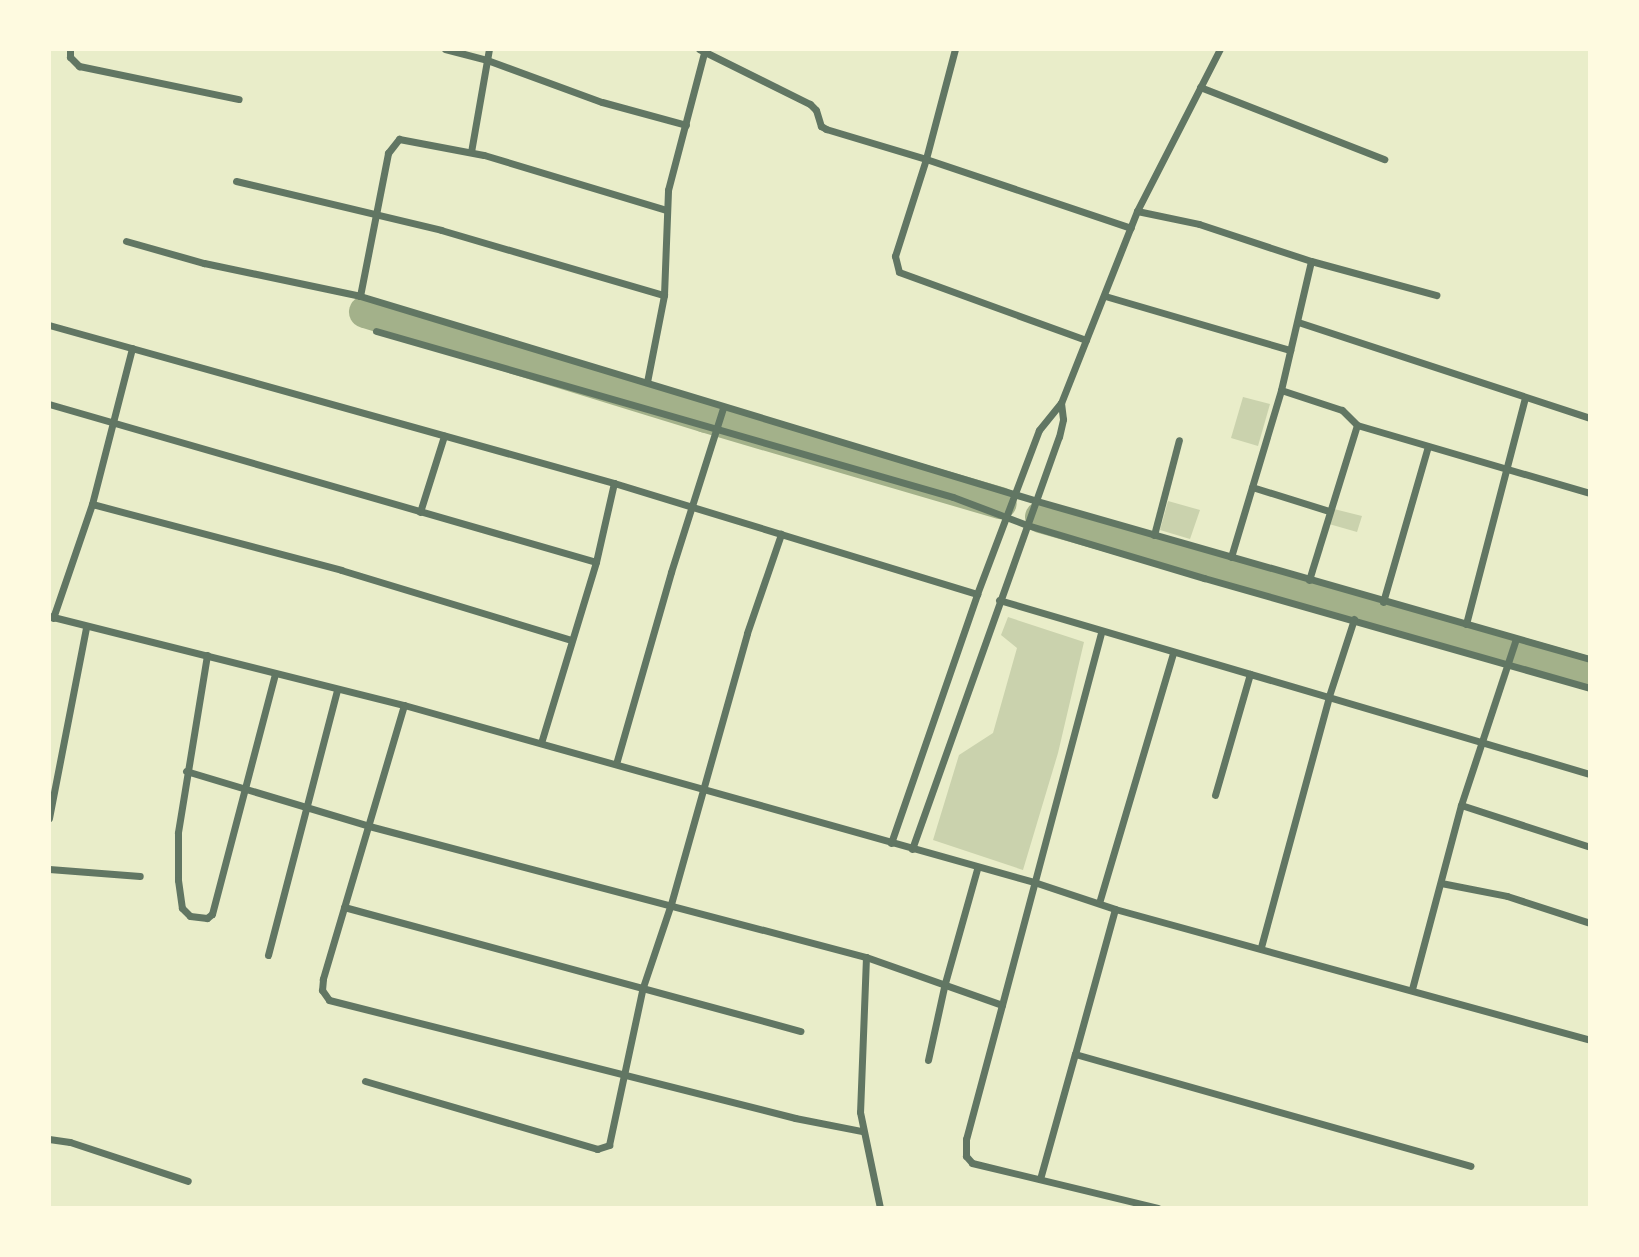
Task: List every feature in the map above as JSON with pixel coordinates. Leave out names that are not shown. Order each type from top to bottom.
[{"type":"street","points":[[69,49],[70,57],[79,66],[239,99]]},
{"type":"street","points":[[445,49],[487,60],[601,102],[686,125]]},
{"type":"street","points":[[471,152],[489,49]]},
{"type":"street","points":[[955,49],[926,159],[895,256],[899,272],[1086,340]]},
{"type":"street","points":[[891,843],[976,594],[1039,430],[1061,403],[1137,211],[1220,49]]},
{"type":"street","points":[[647,382],[664,295],[666,210],[703,50],[810,104],[816,110],[821,126],[826,129],[926,159],[1131,228]]},
{"type":"street","points":[[1200,87],[1384,159]]},
{"type":"street","points":[[360,296],[388,153],[399,139],[471,152],[666,210]]},
{"type":"street","points":[[236,181],[441,230],[664,295]]},
{"type":"street","points":[[1137,211],[1199,224],[1311,261],[1436,295]]},
{"type":"street","points":[[126,241],[204,263],[360,296],[647,382],[723,409],[1309,580],[1590,658]]},
{"type":"street","points":[[1231,557],[1281,390],[1311,261]]},
{"type":"street","points":[[1105,296],[1290,350]]},
{"type":"street","points":[[1298,322],[1590,418]]},
{"type":"street","points":[[49,325],[614,483],[976,594]]},
{"type":"street","points":[[376,331],[717,431],[782,446],[1006,515],[1027,525],[1590,688]]},
{"type":"street","points":[[132,348],[92,504],[51,617],[86,628],[404,705],[977,869],[1034,882],[1115,909],[1261,947],[1590,1040]]},
{"type":"street","points":[[1281,390],[1342,410],[1357,425],[1590,493]]},
{"type":"street","points":[[1466,624],[1524,398]]},
{"type":"street","points":[[912,849],[1059,437],[1063,418],[1061,403]]},
{"type":"street","points":[[49,404],[596,562]]},
{"type":"street","points":[[616,764],[723,409]]},
{"type":"street","points":[[1309,580],[1357,425]]},
{"type":"street","points":[[420,512],[444,436]]},
{"type":"street","points":[[1154,535],[1179,440]]},
{"type":"street","points":[[1383,601],[1428,446]]},
{"type":"street","points":[[541,743],[596,562],[614,483]]},
{"type":"street","points":[[1252,486],[1329,511]]},
{"type":"street","points":[[92,504],[298,561],[341,570],[572,640]]},
{"type":"street","points":[[365,1081],[604,1149],[611,1139],[643,987],[671,904],[747,633],[781,534]]},
{"type":"street","points":[[999,600],[1590,774]]},
{"type":"street","points":[[1261,947],[1329,696],[1354,619]]},
{"type":"street","points":[[49,818],[86,628]]},
{"type":"street","points":[[1101,632],[966,1139],[966,1156],[972,1163],[1158,1208]]},
{"type":"street","points":[[1412,989],[1461,806],[1516,639]]},
{"type":"street","points":[[1099,903],[1173,653]]},
{"type":"street","points":[[206,655],[178,833],[181,908],[190,916],[207,918],[212,914],[275,674]]},
{"type":"street","points":[[1215,795],[1250,674]]},
{"type":"street","points":[[268,955],[337,690]]},
{"type":"street","points":[[404,705],[322,984],[324,995],[329,1000],[626,1073],[794,1118],[861,1131]]},
{"type":"street","points":[[186,771],[369,826],[866,957],[1002,1005]]},
{"type":"street","points":[[1461,806],[1590,847]]},
{"type":"street","points":[[49,869],[140,876]]},
{"type":"street","points":[[928,1060],[945,983],[977,869]]},
{"type":"street","points":[[1441,883],[1507,896],[1590,923]]},
{"type":"street","points":[[344,907],[800,1031]]},
{"type":"street","points":[[1041,1179],[1115,909]]},
{"type":"street","points":[[866,957],[861,1011],[861,1131],[880,1208]]},
{"type":"street","points":[[1075,1054],[1470,1166]]},
{"type":"street","points":[[49,1139],[70,1142],[188,1181]]},
{"type":"green space","points":[[1243,397],[1270,404],[1258,446],[1231,438]]},
{"type":"green space","points":[[1168,501],[1200,510],[1190,539],[1160,530]]},
{"type":"green space","points":[[1334,509],[1362,516],[1357,532],[1329,524]]},
{"type":"green space","points":[[1008,617],[1084,642],[1058,753],[1023,870],[933,840],[959,755],[993,733],[1017,648],[1001,635]]},
{"type":"waterway","points":[[365,312],[706,417],[1001,503]]},
{"type":"waterway","points":[[1041,517],[1590,673]]}]
